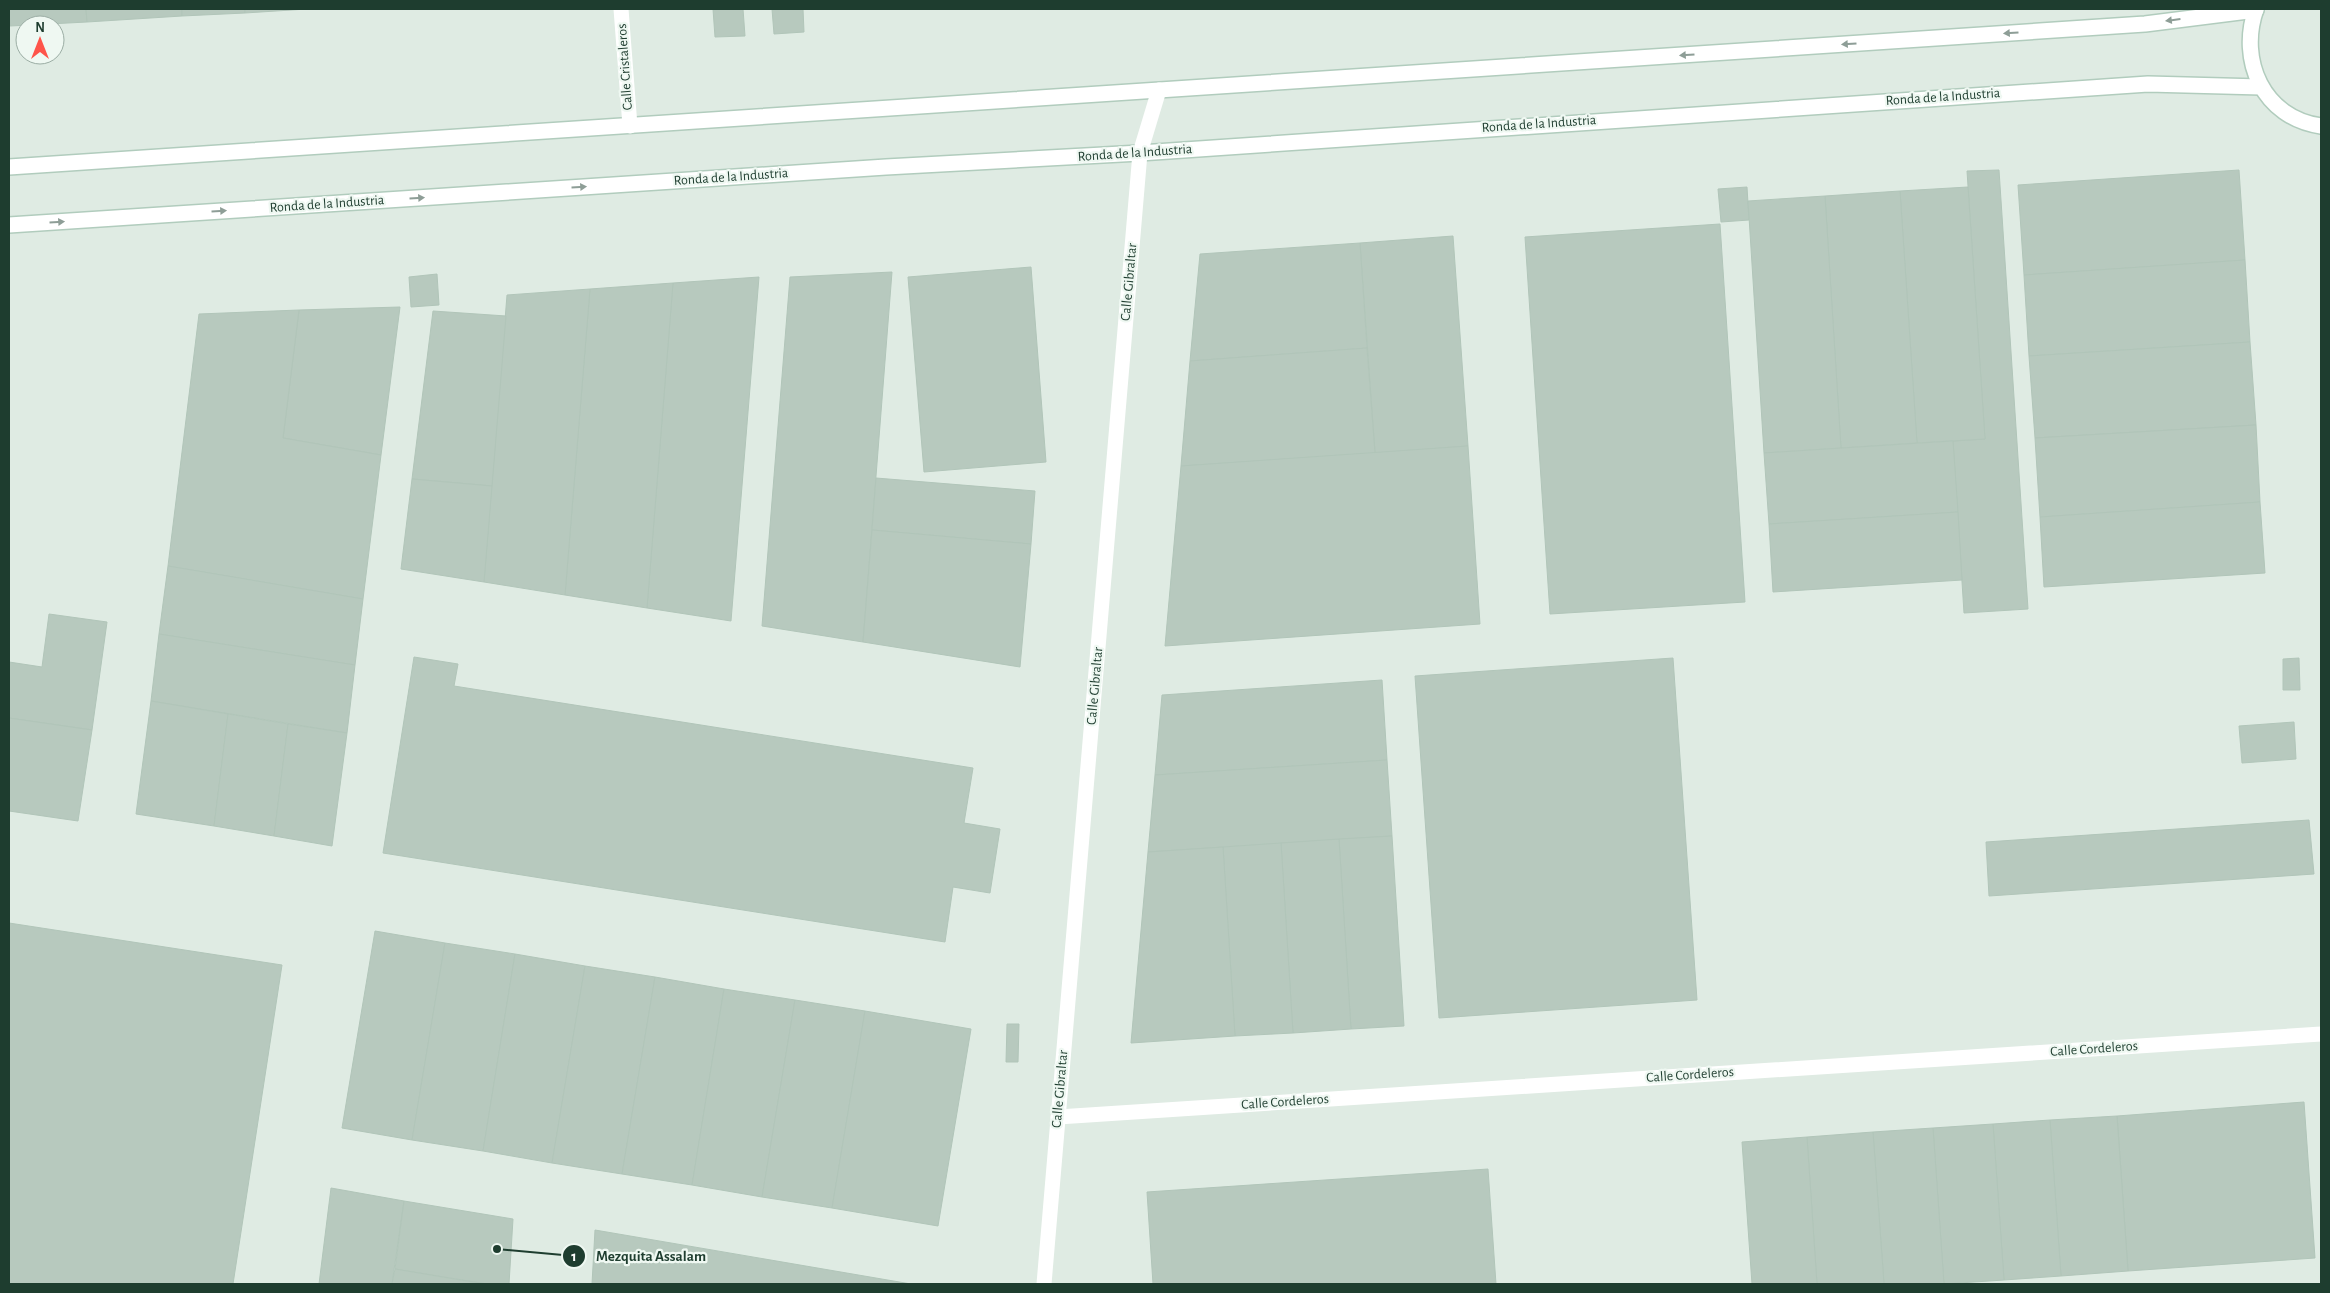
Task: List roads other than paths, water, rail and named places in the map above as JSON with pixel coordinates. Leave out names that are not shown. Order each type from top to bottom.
[{"type":"street","name":"Calle Cristaleros","points":[[621,9],[630,126]]},
{"type":"street","points":[[9,167],[2136,25],[2256,9],[2250,29],[2249,49],[2253,69],[2261,88],[2275,104],[2292,117],[2321,126]]},
{"type":"street","name":"Ronda de la Industria","points":[[9,226],[876,167],[1140,153],[2148,84],[2261,88]]},
{"type":"street","name":"Calle Gibraltar","points":[[1044,1284],[1140,153],[1159,90]]},
{"type":"street","name":"Calle Cordeleros","points":[[1058,1117],[2321,1034]]},
{"type":"place","name":"Mezquita Assalam","points":[[497,1249]]}]
